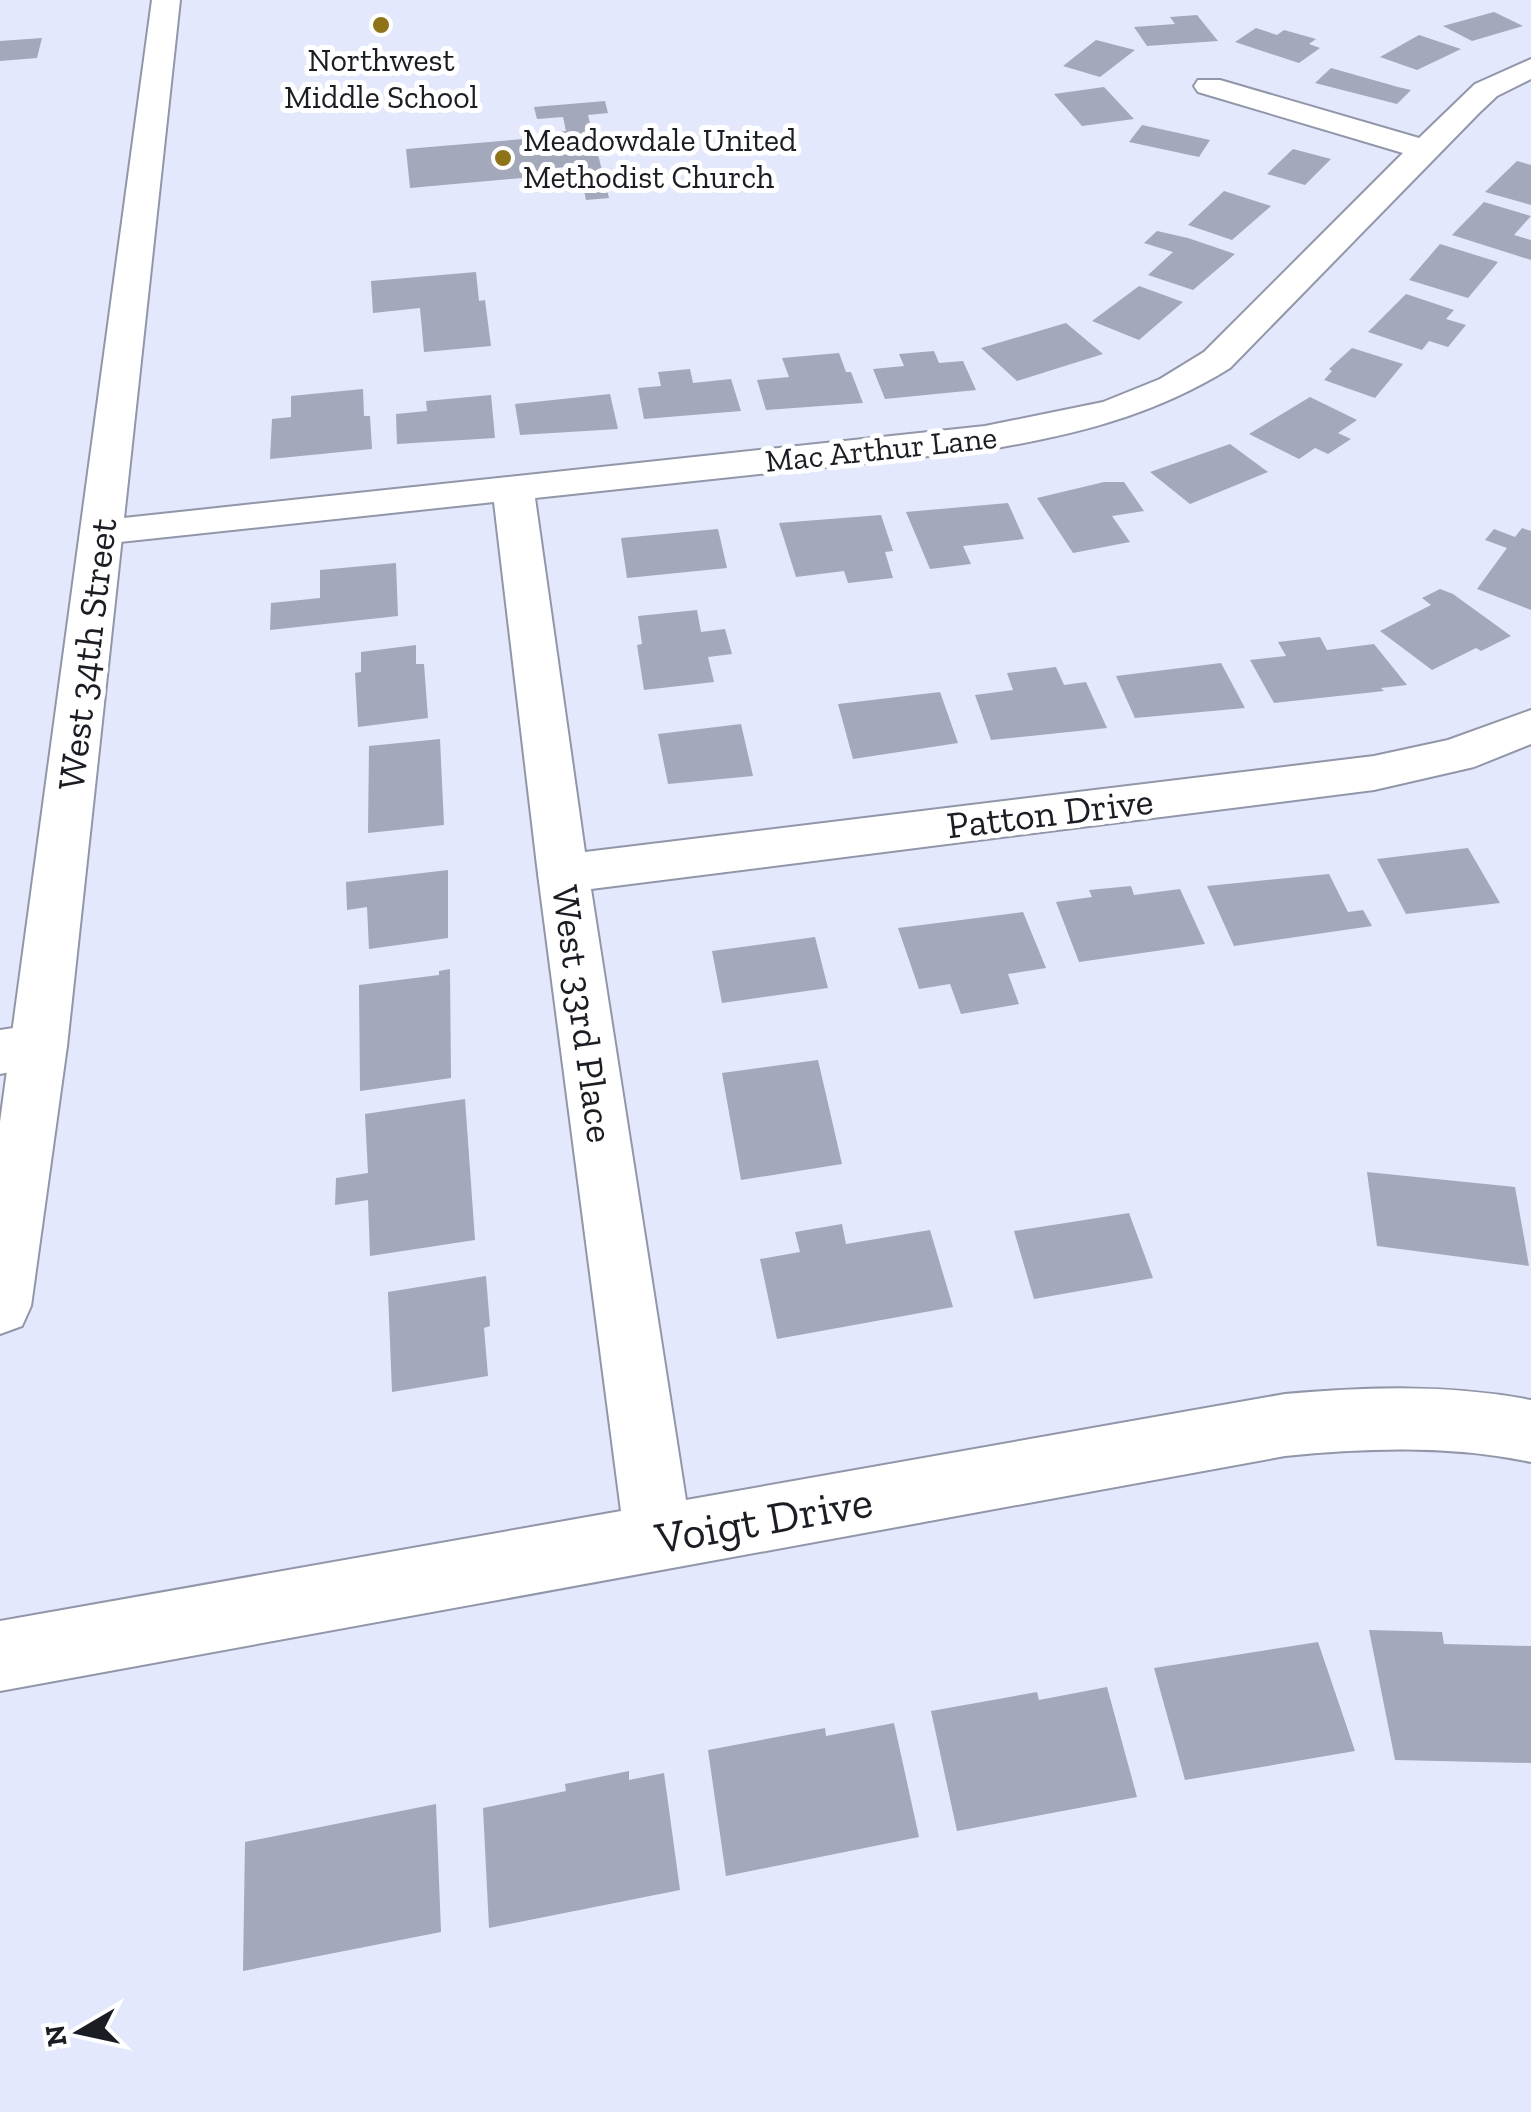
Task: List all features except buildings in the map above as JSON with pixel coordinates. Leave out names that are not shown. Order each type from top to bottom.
[{"type":"street","name":"West 34th Street","points":[[0,1306],[20,1049],[101,531],[166,0]]},
{"type":"street","name":"Mac Arthur Lane","points":[[101,531],[985,438],[1054,428],[1132,405],[1184,381],[1226,353],[1479,95],[1531,68]]},
{"type":"street","points":[[1209,86],[1426,150]]},
{"type":"street","name":"West 33rd Place","points":[[513,488],[563,874],[658,1538]]},
{"type":"street","name":"Patton Drive","points":[[563,874],[1374,772],[1456,754],[1531,726]]},
{"type":"street","name":"Voigt Drive","points":[[0,1656],[1286,1425],[1348,1418],[1448,1420],[1531,1431]]},
{"type":"place","name":"Northwest Middle School","points":[[381,25]]},
{"type":"place","name":"Meadowdale United Methodist Church","points":[[503,158]]}]
